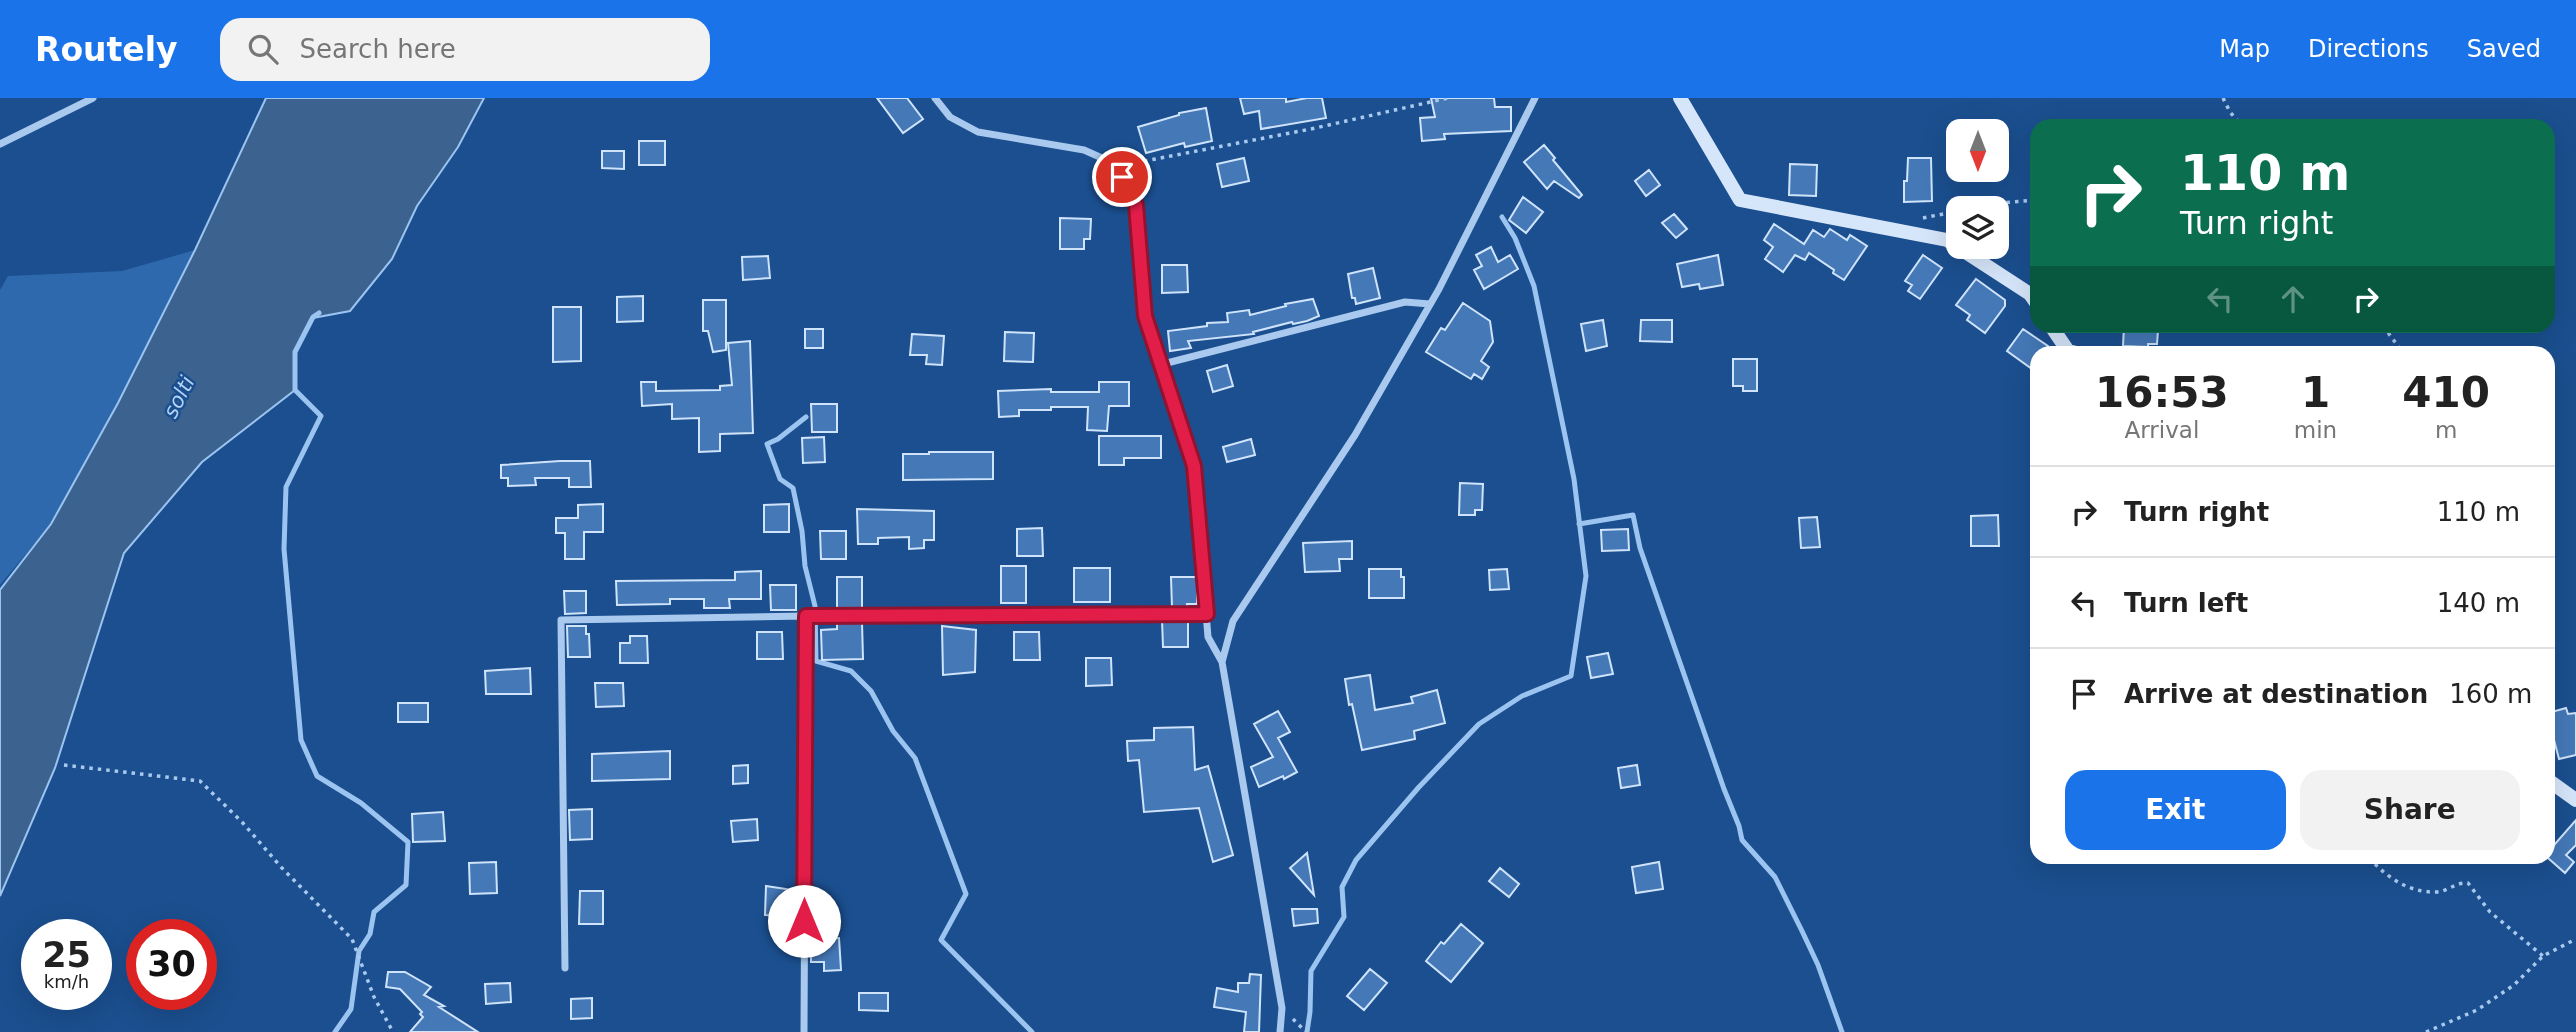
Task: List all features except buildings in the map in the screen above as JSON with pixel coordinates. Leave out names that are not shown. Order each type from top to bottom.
[{"type":"street","points":[[0,145],[93,98]]},
{"type":"street","points":[[935,98],[950,117],[963,126],[994,136],[1084,150],[1099,155],[1113,163],[1136,205],[1145,316],[1194,466],[1208,637],[1222,662],[1282,1008],[1280,1032]]},
{"type":"street","points":[[1222,662],[1233,621],[1355,435],[1430,304],[1535,98]]},
{"type":"street","points":[[1680,98],[1740,200],[1947,240],[2030,294]]},
{"type":"street","points":[[1163,365],[1405,302],[1430,304]]},
{"type":"street","points":[[565,968],[561,620],[1207,614]]},
{"type":"street","points":[[804,1032],[806,616]]},
{"type":"street","points":[[2555,785],[2576,800]]},
{"type":"path","points":[[1122,177],[1145,161],[1311,129],[1448,98]]},
{"type":"path","points":[[2223,98],[2236,119]]},
{"type":"path","points":[[2009,202],[2030,201]]},
{"type":"path","points":[[64,765],[200,781],[352,939],[374,997],[393,1032]]},
{"type":"path","points":[[2375,864],[2401,886],[2438,892],[2461,882],[2468,883],[2490,912],[2543,956]]},
{"type":"path","points":[[2426,1032],[2476,1010],[2514,985],[2543,956],[2576,939]]},
{"type":"shaded area","points":[[195,250],[118,403],[51,524],[0,585],[0,290],[8,276],[122,271]]},
{"type":"water","name":"solti","points":[[266,98],[484,98],[458,147],[417,206],[392,259],[350,311],[313,318],[295,352],[295,390],[202,462],[124,553],[55,768],[0,896],[0,590],[51,524],[118,403],[195,250]]},
{"type":"waterway","points":[[1307,1032],[1311,971],[1344,917],[1342,887],[1356,860],[1419,787],[1479,724],[1522,696],[1571,676],[1586,576],[1574,479],[1534,286],[1515,238],[1502,217]]},
{"type":"waterway","points":[[319,313],[313,317],[295,352],[295,390],[321,416],[286,487],[284,549],[301,740],[317,776],[361,803],[408,842],[406,885],[374,912],[370,934],[359,951],[351,1009],[335,1032]]},
{"type":"waterway","points":[[806,417],[778,439],[767,444],[780,479],[793,488],[802,531],[805,566],[815,606],[816,661],[851,671],[871,691],[893,731],[915,758],[966,894],[941,940],[1032,1032]]},
{"type":"waterway","points":[[1579,524],[1633,515],[1640,548],[1742,840],[1775,877],[1818,965],[1842,1032]]},
{"type":"route","points":[[804,921],[806,616],[1207,614],[1194,466],[1145,316],[1136,205],[1131,190],[1122,177]]}]
